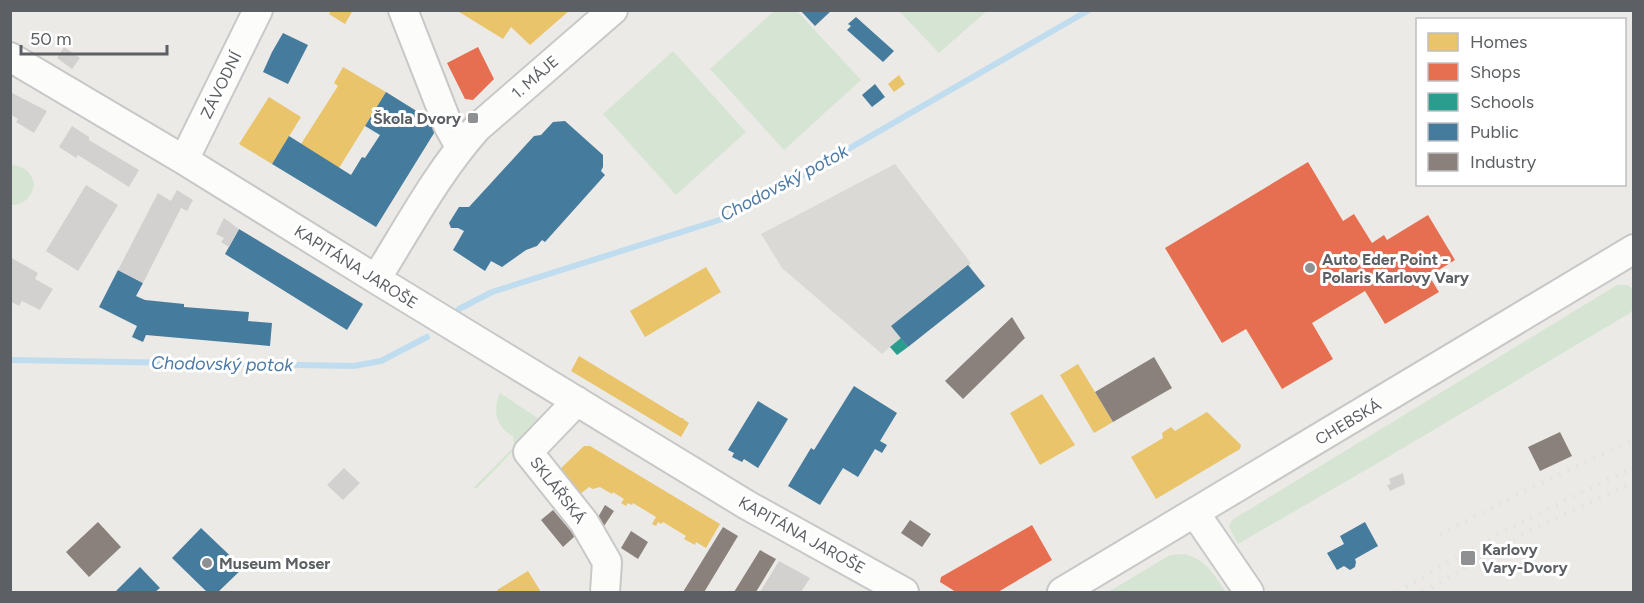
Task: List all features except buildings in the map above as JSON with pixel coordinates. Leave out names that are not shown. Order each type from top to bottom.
[{"type":"street","name":"ZÁVODNÍ","points":[[184,159],[258,10]]},
{"type":"street","name":"1. MÁJE","points":[[376,279],[460,147],[477,128],[613,10]]},
{"type":"street","points":[[403,11],[448,125],[460,147]]},
{"type":"street","name":"KAPITÁNA JAROŠE","points":[[10,57],[184,159],[701,477],[904,592]]},
{"type":"street","name":"CHEBSKÁ","points":[[1062,592],[1634,249]]},
{"type":"street","name":"SKLÁŘSKÁ","points":[[577,401],[528,453],[584,522],[607,562],[605,592]]},
{"type":"street","name":"KAPITÁNA JAROŠE","points":[[701,477],[758,525],[812,561],[867,592]]},
{"type":"street","points":[[1196,513],[1249,592]]},
{"type":"shaded area","points":[[895,164],[971,263],[969,265],[985,286],[897,355],[890,347],[882,354],[782,268],[761,234]]},
{"type":"green space","points":[[774,11],[797,11],[861,80],[784,150],[710,69]]},
{"type":"green space","points":[[899,11],[987,11],[939,53]]},
{"type":"green space","points":[[673,51],[746,132],[676,195],[603,114]]},
{"type":"green space","points":[[10,165],[26,170],[34,184],[27,199],[16,205],[11,205]]},
{"type":"green space","points":[[1617,285],[1627,285],[1633,289],[1633,309],[1630,313],[1238,544],[1229,527],[1232,520]]},
{"type":"green space","points":[[500,393],[545,423],[527,437],[476,489],[474,487],[514,447],[513,436],[507,433],[497,418],[496,405]]},
{"type":"green space","points":[[1185,554],[1205,564],[1226,592],[1108,592],[1170,555]]},
{"type":"waterway","name":"Chodovský potok","points":[[459,309],[492,292],[732,216],[1089,10]]},
{"type":"waterway","name":"Chodovský potok","points":[[10,360],[354,366],[381,361],[427,337]]},
{"type":"railway","points":[[1440,534],[1634,440]]},
{"type":"railway","points":[[1398,592],[1485,542],[1634,467]]},
{"type":"railway","points":[[1423,592],[1531,530],[1634,482]]},
{"type":"place","name":"Škola Dvory","points":[[473,118]]},
{"type":"place","name":"Auto Eder Point - Polaris Karlovy Vary","points":[[1310,268]]},
{"type":"place","name":"Karlovy Vary-Dvory","points":[[1468,558]]},
{"type":"place","name":"Museum Moser","points":[[207,563]]}]
